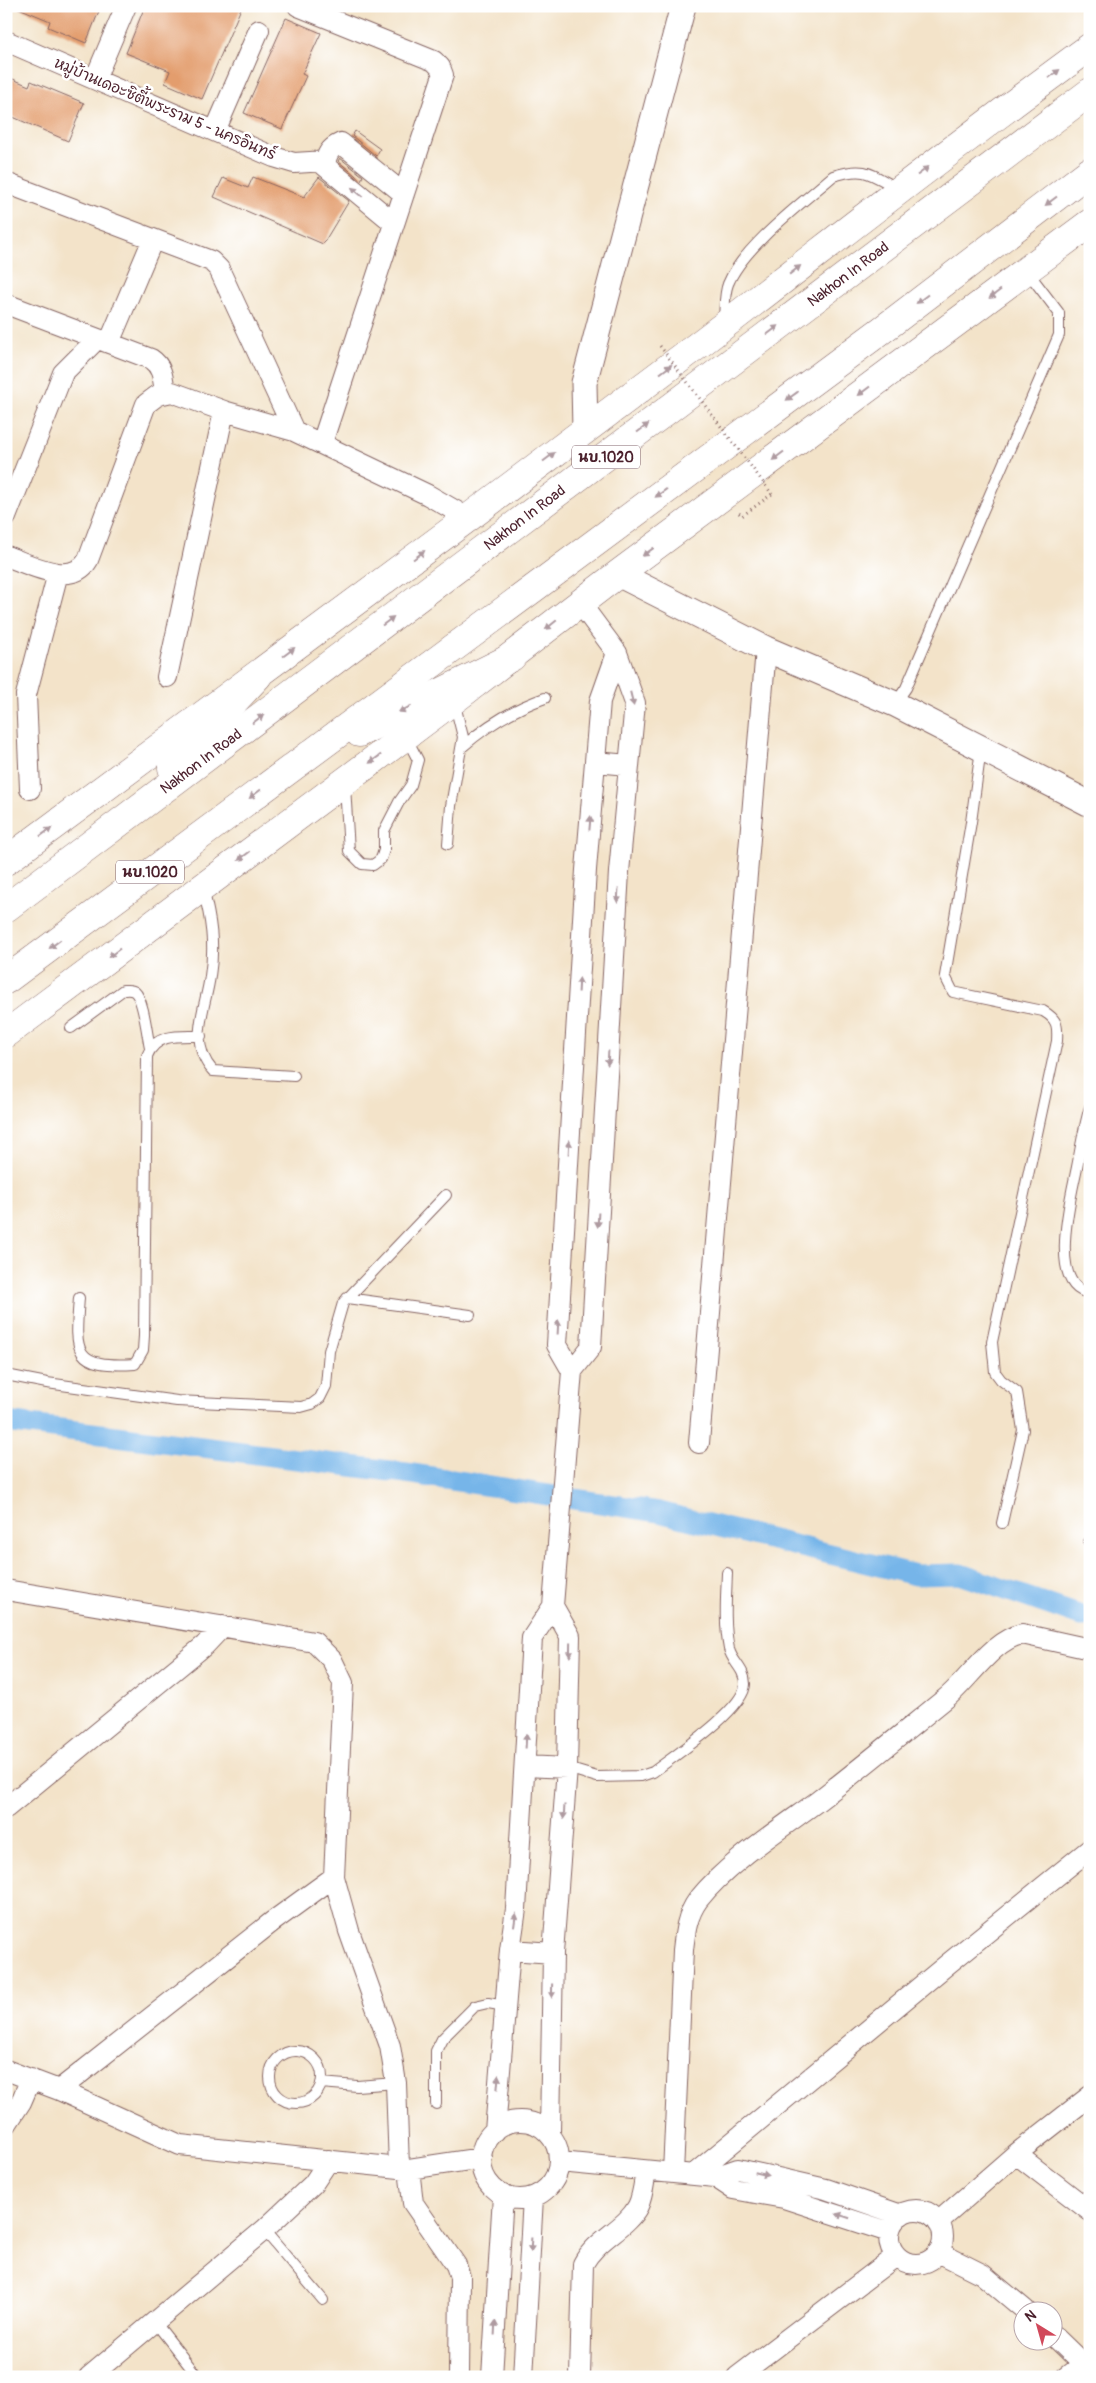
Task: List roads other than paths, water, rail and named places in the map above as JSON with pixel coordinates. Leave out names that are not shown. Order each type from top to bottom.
[{"type":"main road","name":"นบ.1020","points":[[6,861],[258,676],[724,325],[899,189],[1090,47]]},
{"type":"main road","name":"Nakhon In Road","points":[[6,908],[1090,92]]},
{"type":"main road","name":"นบ.1020","points":[[6,980],[886,327],[1090,171]]},
{"type":"main road","name":"นบ.1020","points":[[6,1034],[512,657],[618,574],[1027,270],[1088,228]]},
{"type":"main road","points":[[294,765],[512,657]]},
{"type":"main road","points":[[122,822],[258,676]]},
{"type":"street","points":[[95,79],[126,6]]},
{"type":"street","points":[[298,6],[434,61],[440,67],[443,74],[322,443]]},
{"type":"street","points":[[585,430],[584,383],[682,6]]},
{"type":"street","points":[[215,131],[259,30]]},
{"type":"street","name":"หมู่บ้านเดอะซิตี้พระราม 5 - นครอินทร์","points":[[6,41],[294,163],[326,161]]},
{"type":"street","points":[[394,223],[325,166],[326,157],[333,147],[341,143],[404,194]]},
{"type":"street","points":[[6,183],[210,261],[219,269],[294,431]]},
{"type":"street","points":[[6,517],[63,373],[103,341],[153,239]]},
{"type":"street","points":[[6,304],[154,361],[162,372],[165,393]]},
{"type":"street","points":[[6,556],[58,573],[76,572],[85,565],[146,404],[158,395],[172,392],[224,411],[294,431],[428,495],[468,518]]},
{"type":"street","points":[[167,677],[224,411]]},
{"type":"street","points":[[30,789],[26,695],[58,573]]},
{"type":"street","points":[[618,574],[766,649],[895,704],[1090,804]]},
{"type":"street","points":[[494,2131],[510,1950],[516,1908],[532,1638],[553,1606],[572,1371],[591,1347],[619,872],[634,704],[616,653],[580,603]]},
{"type":"street","points":[[699,1443],[766,649]]},
{"type":"street","points":[[572,1371],[557,1345],[567,1173],[586,870],[600,701],[616,653]]},
{"type":"street","points":[[595,762],[629,765]]},
{"type":"street","points":[[586,870],[619,872]]},
{"type":"street","points":[[567,1173],[601,1175]]},
{"type":"street","points":[[6,1590],[314,1642],[332,1660],[343,1683],[334,1877],[349,1931],[390,2046],[396,2083],[404,2168],[413,2203],[456,2265],[460,2277],[459,2377]]},
{"type":"street","points":[[550,2134],[553,1953],[567,1768],[570,1636],[553,1606]]},
{"type":"street","points":[[6,1808],[205,1644],[223,1626]]},
{"type":"street","points":[[673,2173],[683,1950],[686,1923],[698,1900],[738,1860],[834,1789],[951,1694],[999,1644],[1013,1636],[1022,1634],[1090,1649]]},
{"type":"street","points":[[525,1766],[567,1768]]},
{"type":"street","points":[[693,2175],[948,1963],[1090,1849]]},
{"type":"street","points":[[59,2090],[272,1922],[334,1877]]},
{"type":"street","points":[[510,1950],[553,1953]]},
{"type":"street","points":[[6,2070],[59,2090],[180,2145],[404,2168],[482,2158]]},
{"type":"street","points":[[6,2125],[21,2102],[31,2079]]},
{"type":"street","points":[[938,2222],[1016,2154],[1090,2096]]},
{"type":"street","points":[[523,2121],[538,2125],[550,2134],[557,2147],[560,2162],[556,2176],[547,2189],[533,2197],[518,2198],[504,2195],[491,2186],[484,2172],[482,2158],[485,2143],[494,2131],[508,2123],[523,2121]]},
{"type":"street","points":[[1016,2154],[1090,2211]]},
{"type":"street","points":[[89,2377],[264,2230],[313,2184],[329,2160]]},
{"type":"street","points":[[560,2162],[715,2177],[738,2169],[826,2189],[901,2215]]},
{"type":"street","points":[[580,2377],[584,2264],[588,2254],[631,2216],[638,2206],[646,2171]]},
{"type":"street","points":[[715,2177],[733,2189],[784,2198],[889,2232]]},
{"type":"street","points":[[492,2377],[504,2195]]},
{"type":"street","points":[[523,2377],[533,2197]]},
{"type":"street","points":[[921,2210],[931,2214],[938,2222],[942,2232],[942,2242],[938,2252],[931,2259],[921,2263],[910,2264],[896,2256],[889,2243],[889,2232],[893,2222],[901,2215],[910,2211],[921,2210]]},
{"type":"street","points":[[938,2252],[982,2274],[1014,2301]]},
{"type":"street","points":[[737,2377],[896,2256]]},
{"type":"street","points":[[1064,2346],[1087,2368],[1066,2377]]},
{"type":"lane","points":[[724,325],[727,286],[738,265],[751,249],[832,176],[849,171],[864,170],[899,189]]},
{"type":"lane","points":[[895,704],[906,688],[1059,335],[1059,313],[1027,270]]},
{"type":"lane","points":[[461,748],[483,728],[518,707],[545,698]]},
{"type":"lane","points":[[448,844],[451,806],[463,737],[454,700]]},
{"type":"lane","points":[[344,782],[349,851],[362,864],[373,864],[381,860],[384,850],[384,831],[398,802],[411,785],[418,760],[406,736]]},
{"type":"lane","points":[[981,749],[971,822],[945,976],[953,992],[1044,1011],[1054,1017],[1058,1027],[1057,1041],[992,1342],[995,1372],[1001,1380],[1017,1392],[1023,1430],[1002,1523]]},
{"type":"lane","points":[[202,887],[212,923],[210,976],[199,1021],[206,1063],[213,1071],[294,1076]]},
{"type":"lane","points":[[72,1028],[123,990],[130,989],[135,992],[140,1003],[150,1048],[147,1056],[144,1336],[143,1350],[135,1364],[102,1362],[86,1358],[80,1353],[75,1340],[79,1298]]},
{"type":"lane","points":[[150,1048],[165,1037],[201,1036]]},
{"type":"lane","points":[[1090,1107],[1064,1232],[1068,1272],[1072,1281],[1083,1292],[1090,1292]]},
{"type":"lane","points":[[6,1375],[47,1383],[177,1401],[301,1407],[312,1404],[320,1398],[326,1386],[329,1351],[338,1316],[348,1298],[446,1195]]},
{"type":"lane","points":[[348,1298],[470,1315]]},
{"type":"lane","points":[[567,1768],[598,1777],[641,1776],[653,1772],[713,1727],[743,1696],[744,1673],[730,1652],[725,1618],[728,1573]]},
{"type":"lane","points":[[436,2104],[436,2050],[442,2039],[475,2006],[488,2003],[505,2006]]},
{"type":"lane","points":[[303,2051],[312,2056],[319,2064],[322,2073],[321,2083],[317,2092],[309,2099],[300,2102],[290,2102],[280,2098],[273,2090],[270,2080],[271,2070],[275,2061],[283,2054],[303,2051]]},
{"type":"lane","points":[[321,2083],[358,2086],[396,2083]]},
{"type":"lane","points":[[264,2230],[323,2300]]},
{"type":"lane","points":[[155,2322],[198,2377]]},
{"type":"waterway","points":[[6,1422],[406,1473],[659,1512],[916,1575],[960,1574],[1081,1616],[1090,1616]]}]
